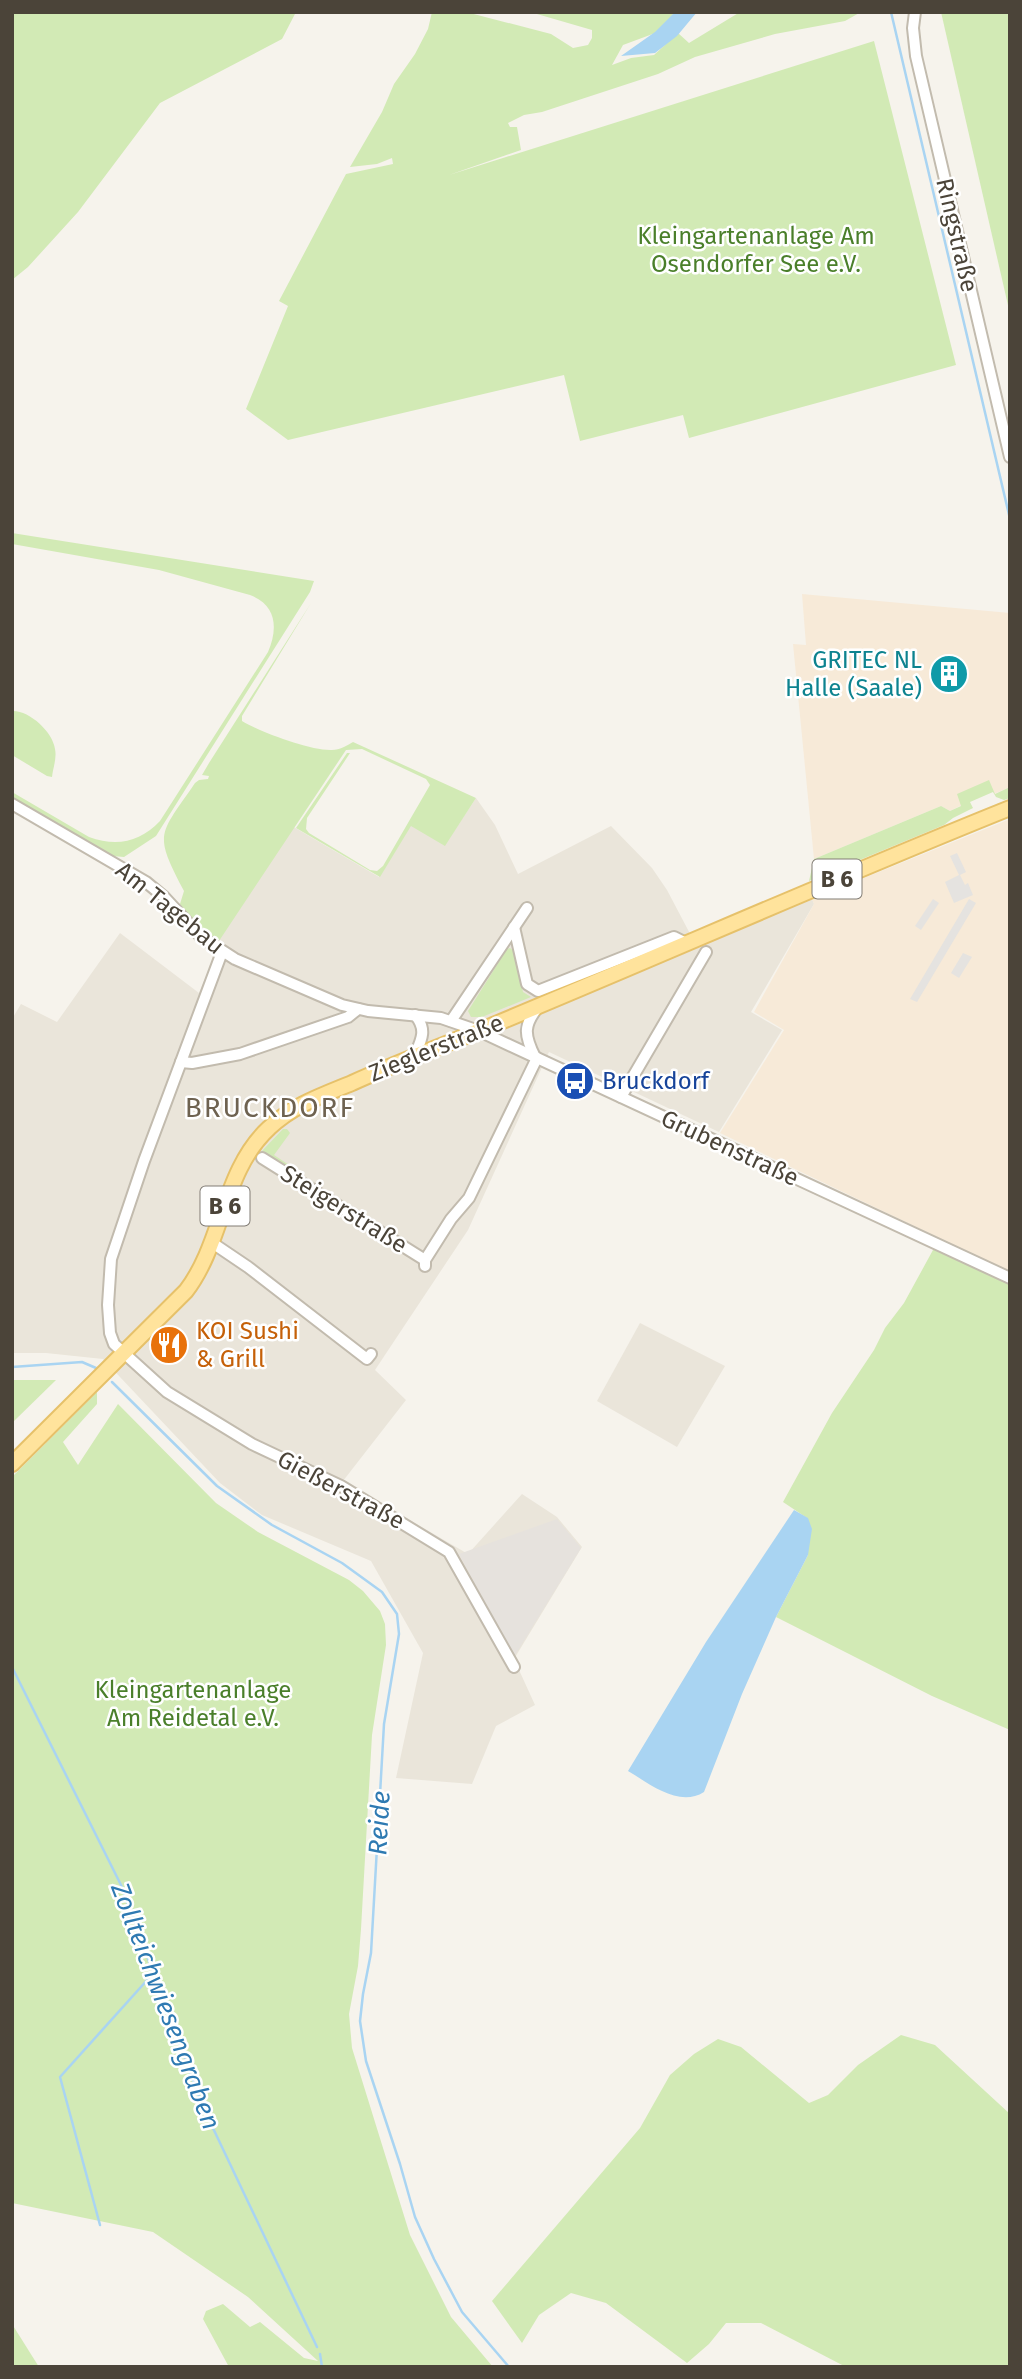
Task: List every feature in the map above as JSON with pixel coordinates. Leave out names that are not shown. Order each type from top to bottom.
[{"type":"main road","name":"Zieglerstraße","points":[[12,1464],[186,1291],[201,1268],[251,1150],[267,1129],[301,1104],[479,1031],[539,998],[686,943],[1010,808]]},
{"type":"street","name":"Ringstraße","points":[[915,12],[913,28],[916,56],[1010,457]]},
{"type":"street","name":"Am Tagebau","points":[[12,804],[146,883],[164,897],[201,937],[222,952],[342,1006],[452,1021],[479,1031]]},
{"type":"street","points":[[452,1021],[527,908]]},
{"type":"street","points":[[514,927],[527,984],[539,998],[526,1030],[536,1057]]},
{"type":"street","name":"Gießerstraße","points":[[222,952],[111,1259],[108,1305],[110,1333],[114,1344],[167,1392],[253,1444],[341,1486],[449,1552],[514,1667]]},
{"type":"street","points":[[621,1097],[706,952]]},
{"type":"street","points":[[181,1062],[192,1063],[240,1054],[348,1017],[358,1009]]},
{"type":"street","points":[[415,1015],[423,1028],[423,1037],[415,1055]]},
{"type":"street","name":"Grubenstraße","points":[[479,1031],[1010,1278]]},
{"type":"street","name":"Steigerstraße","points":[[262,1158],[425,1263],[451,1219],[469,1198],[536,1057]]},
{"type":"street","points":[[211,1242],[248,1267],[367,1359],[371,1354]]},
{"type":"shaded area","points":[[802,594],[1010,613],[1010,787],[994,794],[989,781],[962,805],[950,811],[941,806],[814,859],[793,644],[806,645]]},
{"type":"shaded area","points":[[476,798],[495,825],[518,874],[611,826],[652,868],[667,890],[697,947],[812,899],[814,904],[751,1012],[782,1030],[719,1132],[549,1052],[468,1230],[375,1370],[406,1400],[343,1481],[468,1554],[522,1494],[557,1517],[582,1547],[514,1659],[535,1705],[496,1726],[472,1784],[396,1778],[423,1653],[371,1561],[262,1515],[220,1483],[103,1359],[46,1353],[12,1353],[12,1019],[21,1004],[57,1022],[120,933],[199,993],[215,955],[210,951],[292,826],[379,877],[411,825],[445,845]]},
{"type":"shaded area","points":[[1010,819],[1010,1272],[720,1133],[784,1030],[754,1012],[814,904],[812,899]]},
{"type":"shaded area","points":[[957,853],[966,872],[960,875],[965,885],[968,883],[973,895],[954,903],[945,882],[959,875],[950,856]]},
{"type":"shaded area","points":[[933,899],[939,903],[921,930],[915,926]]},
{"type":"shaded area","points":[[969,899],[976,903],[917,1002],[910,999]]},
{"type":"shaded area","points":[[963,953],[972,957],[959,978],[951,973]]},
{"type":"shaded area","points":[[640,1323],[725,1366],[677,1447],[597,1401]]},
{"type":"shaded area","points":[[557,1519],[581,1548],[514,1657],[459,1554]]},
{"type":"green space","points":[[12,12],[296,12],[282,39],[160,103],[78,212],[28,267],[12,280]]},
{"type":"green space","name":"Kleingartenanlage Am Osendorfer See e.V.","points":[[432,12],[466,12],[551,34],[573,48],[588,45],[592,30],[530,12],[675,12],[658,32],[623,45],[612,65],[631,58],[654,55],[678,33],[689,43],[740,12],[861,12],[845,21],[775,34],[695,57],[658,74],[542,112],[524,115],[508,123],[510,127],[517,127],[521,150],[449,175],[874,41],[956,365],[689,438],[683,415],[580,441],[564,375],[288,440],[246,409],[288,306],[279,301],[346,174],[393,164],[392,158],[377,164],[350,167],[382,112],[394,84],[415,54],[428,29]]},
{"type":"green space","points":[[941,12],[1010,12],[1010,314]]},
{"type":"green space","points":[[12,533],[314,581],[310,592],[156,836],[124,857],[112,856],[12,799],[12,792],[89,837],[118,842],[144,834],[160,821],[268,652],[273,635],[273,619],[266,605],[250,595],[159,570],[12,544]]},
{"type":"green space","points":[[311,603],[242,716],[242,721],[273,735],[312,747],[335,750],[353,742],[476,798],[445,846],[411,826],[380,877],[296,828],[347,753],[350,753],[307,818],[306,829],[370,870],[377,871],[383,866],[430,785],[426,779],[362,749],[346,750],[217,944],[183,911],[180,904],[184,891],[168,857],[164,835],[174,814],[195,783],[208,779],[209,776],[202,775],[209,763]]},
{"type":"green space","points":[[12,711],[33,718],[50,736],[55,752],[52,777],[12,755]]},
{"type":"green space","points":[[989,780],[995,794],[1010,787],[1010,798],[1004,800],[996,797],[993,792],[970,802],[973,808],[944,825],[809,881],[814,859],[941,806],[950,811],[961,806],[957,794]]},
{"type":"green space","points":[[510,948],[514,951],[523,992],[531,997],[482,1017],[471,1017],[468,1011]]},
{"type":"green space","points":[[283,1129],[290,1133],[274,1155],[289,1165],[287,1168],[262,1151]]},
{"type":"green space","points":[[933,1250],[1010,1283],[1010,1730],[932,1696],[776,1617],[808,1555],[807,1518],[783,1502],[832,1413],[874,1350],[885,1328],[904,1303]]},
{"type":"green space","points":[[12,1380],[56,1380],[12,1423]]},
{"type":"green space","name":"Kleingartenanlage Am Reidetal e.V.","points":[[97,1392],[97,1404],[63,1442],[78,1465],[118,1404],[216,1503],[258,1532],[349,1580],[363,1591],[380,1611],[385,1624],[386,1645],[372,1735],[358,1966],[349,2014],[352,2048],[410,2235],[451,2317],[493,2367],[229,2367],[203,2319],[206,2311],[223,2304],[250,2327],[260,2322],[304,2358],[318,2361],[248,2297],[153,2232],[12,2203],[12,1477]]},
{"type":"green space","points":[[901,2035],[935,2045],[1010,2114],[1010,2367],[846,2367],[761,2323],[726,2323],[709,2344],[687,2363],[606,2303],[571,2293],[539,2315],[522,2343],[492,2301],[640,2128],[670,2075],[694,2054],[718,2039],[741,2047],[809,2103],[828,2095],[858,2065]]},
{"type":"green space","points":[[12,2324],[39,2367],[12,2367]]},
{"type":"water","points":[[675,12],[697,12],[677,36],[655,53],[621,56],[655,32]]},
{"type":"water","points":[[794,1510],[808,1518],[812,1529],[808,1555],[776,1617],[742,1694],[704,1792],[685,1797],[655,1788],[628,1771],[706,1642]]},
{"type":"waterway","points":[[891,12],[1010,519]]},
{"type":"waterway","name":"Reide","points":[[12,1367],[82,1362],[96,1368]]},
{"type":"waterway","name":"Reide","points":[[112,1382],[217,1486],[272,1525],[342,1563],[382,1592],[397,1614],[399,1634],[384,1724],[371,1953],[360,2021],[366,2061],[415,2217],[462,2312],[509,2367]]},
{"type":"waterway","name":"Zollteichwiesengraben","points":[[12,1667],[121,1885],[202,2105],[317,2347]]},
{"type":"waterway","points":[[100,2225],[60,2077],[152,1972]]},
{"type":"waterway","name":"Zollteichwiesengraben","points":[[320,2354],[322,2367]]},
{"type":"place","name":"GRITEC NL Halle (Saale)","points":[[949,674]]},
{"type":"place","name":"Bruckdorf","points":[[575,1081]]},
{"type":"place","name":"KOI Sushi & Grill","points":[[169,1345]]},
{"type":"district","name":"BRUCKDORF","points":[[270,1107]]}]
